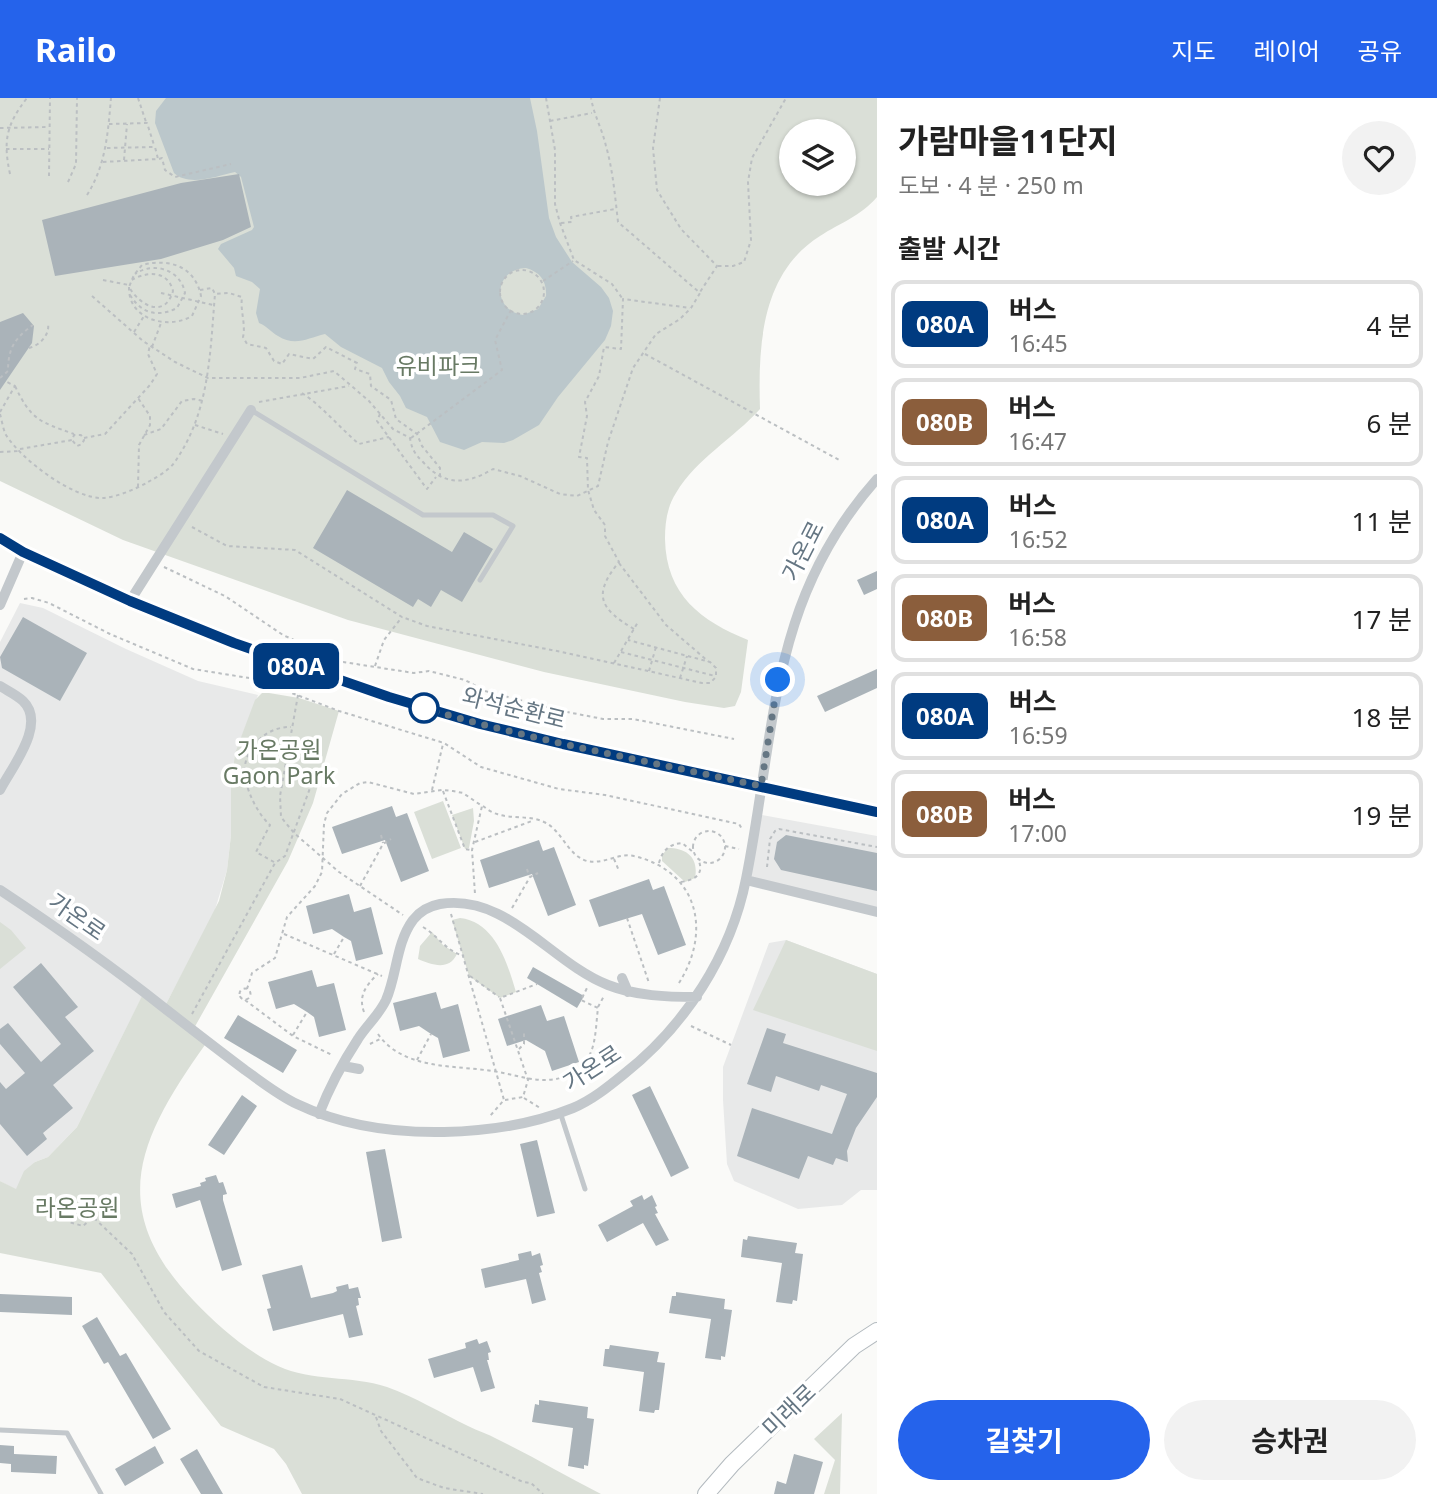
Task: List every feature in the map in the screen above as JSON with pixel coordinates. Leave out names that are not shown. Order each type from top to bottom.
[{"type":"main road","name":"미래로","points":[[706,1494],[733,1464],[854,1346],[877,1331]]},
{"type":"street","points":[[130,601],[251,410]]},
{"type":"street","name":"가온로","points":[[0,890],[111,966],[192,1031],[271,1088],[292,1102],[319,1114],[359,1126],[426,1132],[488,1130],[575,1107],[603,1092],[660,1045],[697,997],[723,948],[746,880],[778,680],[803,598],[811,576],[839,525],[877,479]]},
{"type":"street","name":"와석순환로","points":[[0,538],[23,552],[130,601],[330,678],[480,724],[877,812]]},
{"type":"street","points":[[0,605],[23,552]]},
{"type":"street","points":[[0,686],[25,703],[31,716],[32,729],[0,790]]},
{"type":"street","points":[[746,880],[877,912]]},
{"type":"street","points":[[319,1114],[358,1038],[385,1002],[397,957],[413,921],[426,909],[447,903],[476,905],[507,918],[592,979],[628,992],[697,997]]},
{"type":"street","points":[[622,978],[628,992]]},
{"type":"street","points":[[344,1064],[359,1069]]},
{"type":"lane","points":[[251,410],[423,515],[493,515],[513,526],[480,580]]},
{"type":"lane","points":[[560,1112],[585,1189]]},
{"type":"lane","points":[[0,1430],[66,1433],[102,1494]]},
{"type":"path","points":[[10,174],[6,136],[13,118],[27,98]]},
{"type":"path","points":[[49,176],[51,98]]},
{"type":"path","points":[[68,183],[76,164],[77,98]]},
{"type":"path","points":[[87,195],[103,162],[111,98]]},
{"type":"path","points":[[138,98],[158,159]]},
{"type":"path","points":[[180,519],[227,546],[295,550],[402,617],[427,626],[680,679],[710,683],[716,677],[716,668],[666,625],[619,562],[605,536],[606,525],[594,510],[588,490],[587,458],[579,457],[587,416],[585,402],[599,376],[604,347],[621,349],[623,299],[612,284],[573,260],[555,204],[555,150],[546,98]]},
{"type":"path","points":[[591,98],[593,112],[612,167],[618,222],[654,256],[700,293]]},
{"type":"path","points":[[660,98],[653,148],[657,190],[681,229],[717,266],[733,266],[744,262],[751,240],[748,182],[752,158],[786,98]]},
{"type":"path","points":[[550,121],[593,112]]},
{"type":"path","points":[[108,124],[147,123]]},
{"type":"path","points":[[124,161],[127,124]]},
{"type":"path","points":[[0,128],[50,127]]},
{"type":"path","points":[[105,148],[155,147]]},
{"type":"path","points":[[6,149],[50,149]]},
{"type":"path","points":[[103,162],[162,158],[165,170],[174,177],[231,164]]},
{"type":"path","points":[[560,223],[572,222],[571,217],[617,208]]},
{"type":"path","points":[[542,281],[573,260]]},
{"type":"path","points":[[161,262],[173,263],[192,276],[200,290],[199,302],[192,316],[182,321],[162,322],[144,315],[132,304],[129,294],[130,281],[134,275],[142,265],[161,262]]},
{"type":"path","points":[[410,438],[412,450],[438,477],[457,481],[479,477],[493,469],[520,476],[560,494],[577,496],[598,485],[619,406],[633,368],[656,334],[680,319],[691,308],[717,266]]},
{"type":"path","points":[[129,294],[140,309],[158,314],[177,308],[183,298],[183,284],[170,271],[150,267],[134,275]]},
{"type":"path","points":[[517,270],[531,272],[542,281],[544,293],[538,308],[525,313],[511,310],[505,305],[500,291],[505,278],[517,270]]},
{"type":"path","points":[[103,280],[129,286],[140,301],[155,307],[169,303],[172,286],[162,276],[147,274],[130,281]]},
{"type":"path","points":[[15,386],[0,413],[6,434],[39,469],[82,494],[102,498],[138,488],[173,465],[203,401],[208,378],[215,294],[212,288],[200,290]]},
{"type":"path","points":[[161,293],[214,305]]},
{"type":"path","points":[[215,294],[229,293],[242,297],[240,310],[245,329],[243,337],[247,344],[266,348],[274,361],[282,364],[289,354],[313,359],[326,347],[357,363],[355,369],[370,374],[371,386],[391,400],[396,419],[417,433],[422,446],[440,468],[438,477],[427,489],[377,421],[380,413]]},
{"type":"path","points":[[92,296],[151,346],[175,362],[208,378],[300,378],[334,371],[380,413],[393,429],[410,438]]},
{"type":"path","points":[[623,299],[691,308]]},
{"type":"path","points":[[410,438],[502,370],[495,340],[511,310]]},
{"type":"path","points":[[133,333],[144,315]]},
{"type":"path","points":[[72,440],[79,446],[84,439],[105,434],[157,374],[148,354],[162,322]]},
{"type":"path","points":[[30,348],[40,343],[48,331],[48,323]]},
{"type":"path","points":[[0,378],[8,371],[11,346],[33,325]]},
{"type":"path","points":[[644,354],[841,461]]},
{"type":"path","points":[[7,382],[15,386],[25,407],[41,422],[81,435],[84,439]]},
{"type":"path","points":[[251,410],[260,400],[349,386]]},
{"type":"path","points":[[302,393],[359,444],[389,437]]},
{"type":"path","points":[[138,398],[150,416],[150,425],[139,445],[138,488]]},
{"type":"path","points":[[143,435],[161,429],[182,401],[203,401]]},
{"type":"path","points":[[194,424],[232,438]]},
{"type":"path","points":[[72,440],[75,434]]},
{"type":"path","points":[[0,453],[72,440]]},
{"type":"path","points":[[154,562],[225,596],[283,635],[344,662],[414,673],[429,671],[465,680],[485,691],[562,711],[603,719],[633,719],[734,739]]},
{"type":"path","points":[[619,562],[606,578],[603,593],[606,608],[617,619],[634,629]]},
{"type":"path","points":[[24,599],[32,597],[50,603],[193,669],[256,679],[339,711],[444,743],[481,767],[559,789],[605,795],[739,824],[743,831]]},
{"type":"path","points":[[375,667],[384,640],[402,617]]},
{"type":"path","points":[[614,664],[638,622]]},
{"type":"path","points":[[628,640],[710,662]]},
{"type":"path","points":[[649,672],[656,647]]},
{"type":"path","points":[[621,652],[716,677]]},
{"type":"path","points":[[680,679],[687,656]]},
{"type":"path","points":[[298,695],[280,796],[281,817],[294,833],[359,887],[434,934],[452,951],[464,956]]},
{"type":"path","points":[[275,863],[256,852],[270,825],[252,798],[245,775],[247,761],[255,742],[279,728],[292,727]]},
{"type":"path","points":[[432,791],[444,743]]},
{"type":"path","points":[[190,1017],[275,863],[285,856],[313,780]]},
{"type":"path","points":[[245,1000],[250,996],[247,989],[252,973],[275,958],[287,917],[315,886],[322,872],[321,855],[327,813],[342,794],[368,782],[414,794],[442,790],[463,793],[496,814],[543,821],[553,828],[568,848],[587,861],[631,855],[658,864],[671,872],[689,898],[698,934],[689,966],[670,997]]},
{"type":"path","points":[[442,790],[465,849],[472,850]]},
{"type":"path","points":[[476,905],[472,850],[482,806]]},
{"type":"path","points":[[474,843],[535,820]]},
{"type":"path","points":[[767,867],[770,839],[779,829],[877,847]]},
{"type":"path","points":[[704,831],[719,834],[725,846],[722,856],[714,862],[705,862],[696,857],[694,842],[699,834],[704,831]]},
{"type":"path","points":[[381,835],[383,844]]},
{"type":"path","points":[[359,887],[383,844],[391,839]]},
{"type":"path","points":[[658,864],[668,847],[682,844],[690,848],[701,867],[694,879],[680,883]]},
{"type":"path","points":[[725,846],[743,850]]},
{"type":"path","points":[[614,859],[618,871]]},
{"type":"path","points":[[527,869],[530,877]]},
{"type":"path","points":[[507,918],[530,877],[538,873]]},
{"type":"path","points":[[447,903],[504,1100]]},
{"type":"path","points":[[627,918],[653,995]]},
{"type":"path","points":[[283,934],[392,981]]},
{"type":"path","points":[[334,955],[344,937]]},
{"type":"path","points":[[378,974],[363,992],[362,1009],[391,1049],[417,1061],[495,1071],[528,1080],[544,1081],[577,1071],[586,1061],[593,1050],[597,1008],[609,986]]},
{"type":"path","points":[[469,976],[500,998],[528,1080],[523,1097]]},
{"type":"path","points":[[592,979],[581,1000],[597,1008]]},
{"type":"path","points":[[500,998],[537,984]]},
{"type":"path","points":[[247,989],[242,989],[239,994],[242,999],[293,1036],[344,1064]]},
{"type":"path","points":[[293,1036],[307,1012]]},
{"type":"path","points":[[678,1020],[731,1045]]},
{"type":"path","points":[[518,1049],[524,1044],[524,1033]]},
{"type":"path","points":[[417,1061],[432,1034]]},
{"type":"path","points":[[488,1130],[489,1119],[495,1108],[504,1100],[523,1097],[541,1108],[547,1116]]},
{"type":"path","points":[[52,1206],[64,1209],[69,1222],[83,1226],[93,1217],[132,1254],[164,1312],[199,1351],[264,1387],[340,1399],[523,1482],[531,1483],[543,1494]]},
{"type":"path","points":[[376,1415],[381,1431],[417,1478],[444,1488],[483,1494]]},
{"type":"shaded area","points":[[166,98],[530,98],[549,218],[556,237],[572,262],[601,287],[609,298],[613,311],[605,340],[558,397],[539,425],[504,443],[482,442],[464,450],[440,442],[427,417],[406,408],[382,368],[341,347],[325,334],[302,341],[290,341],[259,323],[256,313],[260,289],[252,282],[236,276],[234,268],[218,249],[221,244],[254,227],[241,177],[235,172],[195,180],[174,173],[155,123],[156,111]],"holes":[[[515,270],[531,270],[544,282],[546,296],[538,309],[523,315],[505,306],[500,290],[508,275]]]},
{"type":"shaded area","points":[[20,603],[43,608],[198,681],[258,695],[235,753],[227,870],[214,913],[164,1008],[144,993],[77,1127],[48,1157],[35,1162],[16,1190],[0,1181],[0,642]]},
{"type":"shaded area","points":[[756,814],[877,836],[877,912],[746,880]]},
{"type":"shaded area","points":[[786,940],[877,974],[877,1190],[861,1190],[842,1205],[798,1209],[734,1181],[727,1164],[723,1067],[769,943]]},
{"type":"green space","name":"유비파크","points":[[0,98],[877,98],[877,197],[857,214],[800,251],[785,270],[767,313],[760,361],[760,409],[694,469],[676,493],[667,515],[667,559],[679,591],[715,624],[748,640],[741,692],[735,706],[724,708],[685,702],[544,672],[348,620],[123,540],[0,481]]},
{"type":"green space","name":"라온공원","points":[[263,692],[299,698],[339,711],[313,803],[288,861],[193,1030],[207,1042],[164,1108],[150,1140],[142,1171],[141,1202],[148,1234],[166,1266],[194,1301],[233,1337],[266,1360],[291,1371],[373,1383],[397,1391],[601,1494],[302,1494],[286,1464],[274,1449],[221,1426],[101,1273],[0,1253],[0,1181],[16,1189],[24,1171],[35,1162],[48,1157],[77,1127],[144,992],[164,1008],[219,901],[227,870],[231,835],[231,787],[235,753],[255,700]]},
{"type":"green space","points":[[443,801],[461,848],[432,859],[414,812]]},
{"type":"green space","points":[[473,808],[474,821],[469,848],[465,849],[452,815]]},
{"type":"green space","points":[[668,848],[681,850],[690,856],[695,865],[695,878],[685,882],[662,861],[662,855]]},
{"type":"green space","points":[[460,918],[472,921],[491,935],[504,956],[516,992],[500,998],[469,976],[452,920]]},
{"type":"green space","points":[[0,922],[11,930],[26,948],[0,969]]},
{"type":"green space","points":[[432,932],[443,945],[457,954],[445,965],[434,965],[418,959],[420,946]]},
{"type":"green space","points":[[786,940],[877,974],[877,1051],[753,1010]]},
{"type":"green space","points":[[842,1413],[840,1494],[824,1494],[835,1460],[814,1439]]},
{"type":"building","points":[[239,174],[251,227],[223,240],[161,259],[55,276],[42,220],[181,183]]},
{"type":"building","points":[[23,313],[34,326],[32,343],[0,390],[0,322]]},
{"type":"building","points":[[347,490],[452,552],[464,532],[493,549],[462,602],[441,590],[431,607],[418,599],[413,607],[313,548]]},
{"type":"building","points":[[877,571],[877,589],[864,595],[857,580]]},
{"type":"building","points":[[23,617],[87,653],[60,701],[2,668],[0,657]]},
{"type":"building","points":[[877,669],[877,688],[825,712],[817,696]]},
{"type":"building","points":[[392,806],[396,817],[407,813],[429,871],[401,882],[385,840],[342,854],[332,827]]},
{"type":"building","points":[[786,835],[877,853],[877,891],[781,870],[774,859],[777,842]]},
{"type":"building","points":[[539,840],[543,851],[554,847],[576,905],[548,916],[532,874],[489,888],[480,860]]},
{"type":"building","points":[[649,879],[653,890],[664,886],[686,945],[658,955],[642,914],[599,927],[589,900]]},
{"type":"building","points":[[349,894],[354,912],[371,907],[383,954],[356,961],[351,941],[332,929],[313,934],[306,906]]},
{"type":"building","points":[[41,963],[78,1007],[65,1017],[94,1051],[53,1085],[73,1108],[43,1133],[47,1139],[27,1156],[0,1124],[0,1082],[6,1089],[25,1073],[0,1044],[0,1029],[8,1023],[41,1062],[61,1044],[13,987]]},
{"type":"building","points":[[533,967],[584,996],[577,1008],[527,978]]},
{"type":"building","points":[[312,970],[317,987],[334,983],[346,1030],[319,1037],[314,1017],[307,1012],[294,1004],[276,1009],[268,982]]},
{"type":"building","points":[[436,992],[441,1009],[458,1004],[470,1051],[443,1058],[438,1038],[419,1026],[400,1031],[393,1003]]},
{"type":"building","points":[[541,1005],[547,1021],[564,1016],[579,1062],[552,1071],[545,1051],[526,1040],[507,1046],[498,1019]]},
{"type":"building","points":[[238,1015],[297,1050],[283,1073],[224,1038]]},
{"type":"building","points":[[767,1028],[786,1034],[783,1043],[877,1073],[877,1097],[856,1128],[847,1151],[848,1162],[836,1158],[833,1165],[808,1156],[799,1179],[737,1156],[752,1108],[832,1134],[847,1094],[821,1085],[819,1091],[776,1076],[771,1092],[747,1084]]},
{"type":"building","points":[[650,1086],[689,1168],[671,1177],[632,1095]]},
{"type":"building","points":[[242,1095],[257,1106],[224,1155],[208,1145]]},
{"type":"building","points":[[537,1140],[555,1213],[537,1217],[520,1144]]},
{"type":"building","points":[[385,1149],[402,1238],[382,1242],[366,1152]]},
{"type":"building","points":[[216,1175],[219,1183],[223,1182],[227,1194],[223,1195],[223,1200],[242,1265],[222,1271],[200,1200],[176,1208],[172,1194],[201,1186],[200,1183],[206,1181],[205,1178]]},
{"type":"building","points":[[642,1195],[644,1200],[652,1195],[657,1206],[655,1207],[658,1213],[655,1214],[669,1240],[656,1246],[643,1223],[607,1242],[598,1225],[633,1206],[630,1201]]},
{"type":"building","points":[[748,1236],[797,1243],[795,1253],[803,1254],[797,1301],[793,1300],[792,1304],[776,1302],[782,1263],[741,1257],[743,1239],[747,1240]]},
{"type":"building","points":[[531,1251],[532,1256],[540,1253],[543,1265],[540,1266],[542,1272],[539,1273],[546,1300],[532,1304],[526,1279],[485,1288],[481,1269],[519,1260],[518,1254]]},
{"type":"building","points":[[302,1265],[311,1298],[333,1293],[337,1291],[336,1287],[348,1284],[349,1289],[358,1287],[361,1298],[358,1298],[359,1305],[356,1306],[363,1335],[349,1338],[343,1314],[273,1331],[267,1309],[271,1308],[262,1275]]},
{"type":"building","points":[[676,1292],[725,1299],[724,1309],[732,1310],[725,1357],[721,1356],[721,1360],[705,1358],[711,1319],[669,1313],[672,1296],[676,1296]]},
{"type":"building","points":[[0,1294],[72,1297],[72,1315],[0,1312]]},
{"type":"building","points":[[97,1317],[120,1356],[126,1353],[171,1429],[153,1439],[108,1362],[104,1364],[82,1326]]},
{"type":"building","points":[[477,1339],[479,1344],[487,1341],[491,1352],[488,1353],[487,1360],[495,1388],[481,1392],[473,1367],[434,1378],[428,1359],[466,1348],[465,1343]]},
{"type":"building","points":[[610,1345],[659,1352],[657,1362],[665,1363],[659,1410],[654,1413],[639,1411],[644,1372],[603,1366],[605,1349],[609,1349]]},
{"type":"building","points":[[539,1400],[588,1407],[587,1418],[594,1419],[588,1466],[584,1465],[584,1469],[568,1466],[573,1428],[532,1422],[535,1404],[539,1405]]},
{"type":"building","points":[[0,1445],[14,1446],[14,1454],[57,1456],[56,1474],[11,1472],[11,1464],[0,1463]]},
{"type":"building","points":[[155,1446],[164,1463],[125,1486],[115,1469]]},
{"type":"building","points":[[197,1449],[223,1494],[201,1494],[180,1459]]},
{"type":"building","points":[[794,1454],[823,1462],[814,1494],[774,1494],[777,1481],[786,1484]]},
{"type":"bus line","name":"080A","points":[[0,538],[23,552],[130,601],[234,643],[389,697],[480,724],[563,744],[877,812]]},
{"type":"route","points":[[424,708],[563,744],[761,786],[778,680]]},
{"type":"park label","name":"가온공원 Gaon Park","points":[[279,763]]}]
